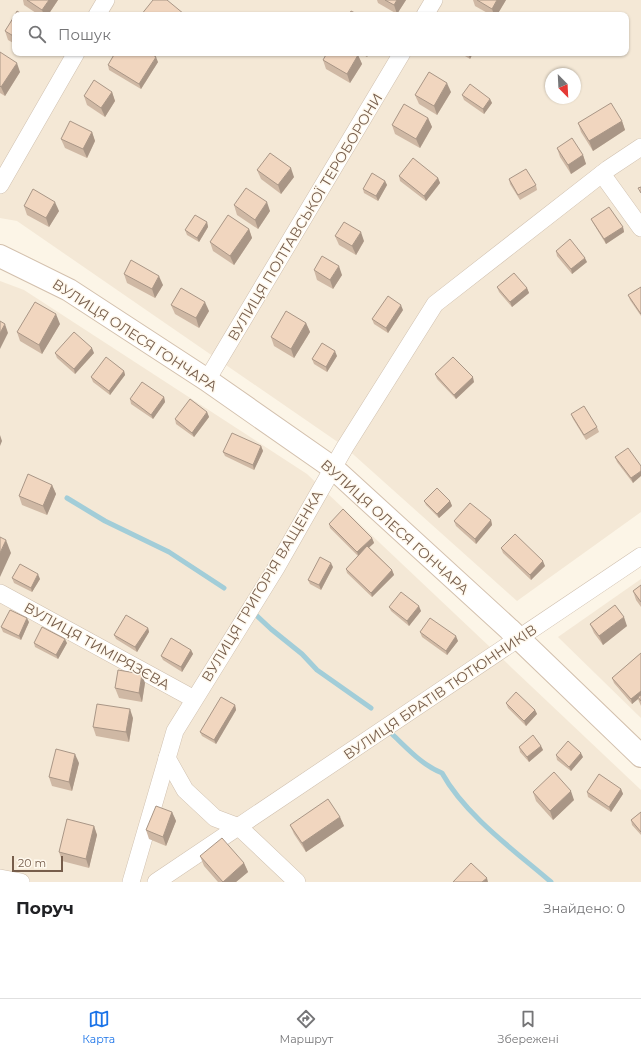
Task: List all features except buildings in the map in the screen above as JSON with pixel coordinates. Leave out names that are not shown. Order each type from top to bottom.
[{"type":"main road","name":"ВУЛИЦЯ ОЛЕСЯ ГОНЧАРА","points":[[0,256],[69,290],[207,380],[332,468],[519,639],[641,756]]},
{"type":"street","points":[[100,12],[106,0]]},
{"type":"street","points":[[427,12],[434,0]]},
{"type":"street","points":[[0,185],[74,56]]},
{"type":"street","name":"ВУЛИЦЯ ПОЛТАВСЬКОЇ ТЕРОБОРОНИ","points":[[207,380],[400,56]]},
{"type":"street","name":"ВУЛИЦЯ ГРИГОРІЯ ВАЩЕНКА","points":[[130,882],[175,731],[276,568],[332,468],[435,304],[602,174],[641,147]]},
{"type":"street","points":[[602,174],[641,228]]},
{"type":"street","name":"ВУЛИЦЯ БРАТІВ ТЮТЮННИКІВ","points":[[156,882],[641,556]]},
{"type":"street","name":"ВУЛИЦЯ ТИМІРЯЗЄВА","points":[[0,593],[194,699]]},
{"type":"street","points":[[167,758],[185,790],[215,818],[239,827],[296,882]]},
{"type":"street","points":[[0,878],[21,882]]},
{"type":"shaded area","points":[[0,0],[641,0],[641,512],[517,601],[345,447],[17,221],[0,218]]},
{"type":"shaded area","points":[[0,281],[24,290],[307,474],[641,790],[641,882],[0,882]]},
{"type":"shaded area","points":[[641,579],[641,718],[558,637]]},
{"type":"waterway","points":[[67,498],[105,521],[169,552],[224,588]]},
{"type":"waterway","points":[[256,615],[302,654],[317,670],[371,708]]},
{"type":"waterway","points":[[392,734],[428,766],[442,773],[452,788],[477,818],[551,882]]}]
